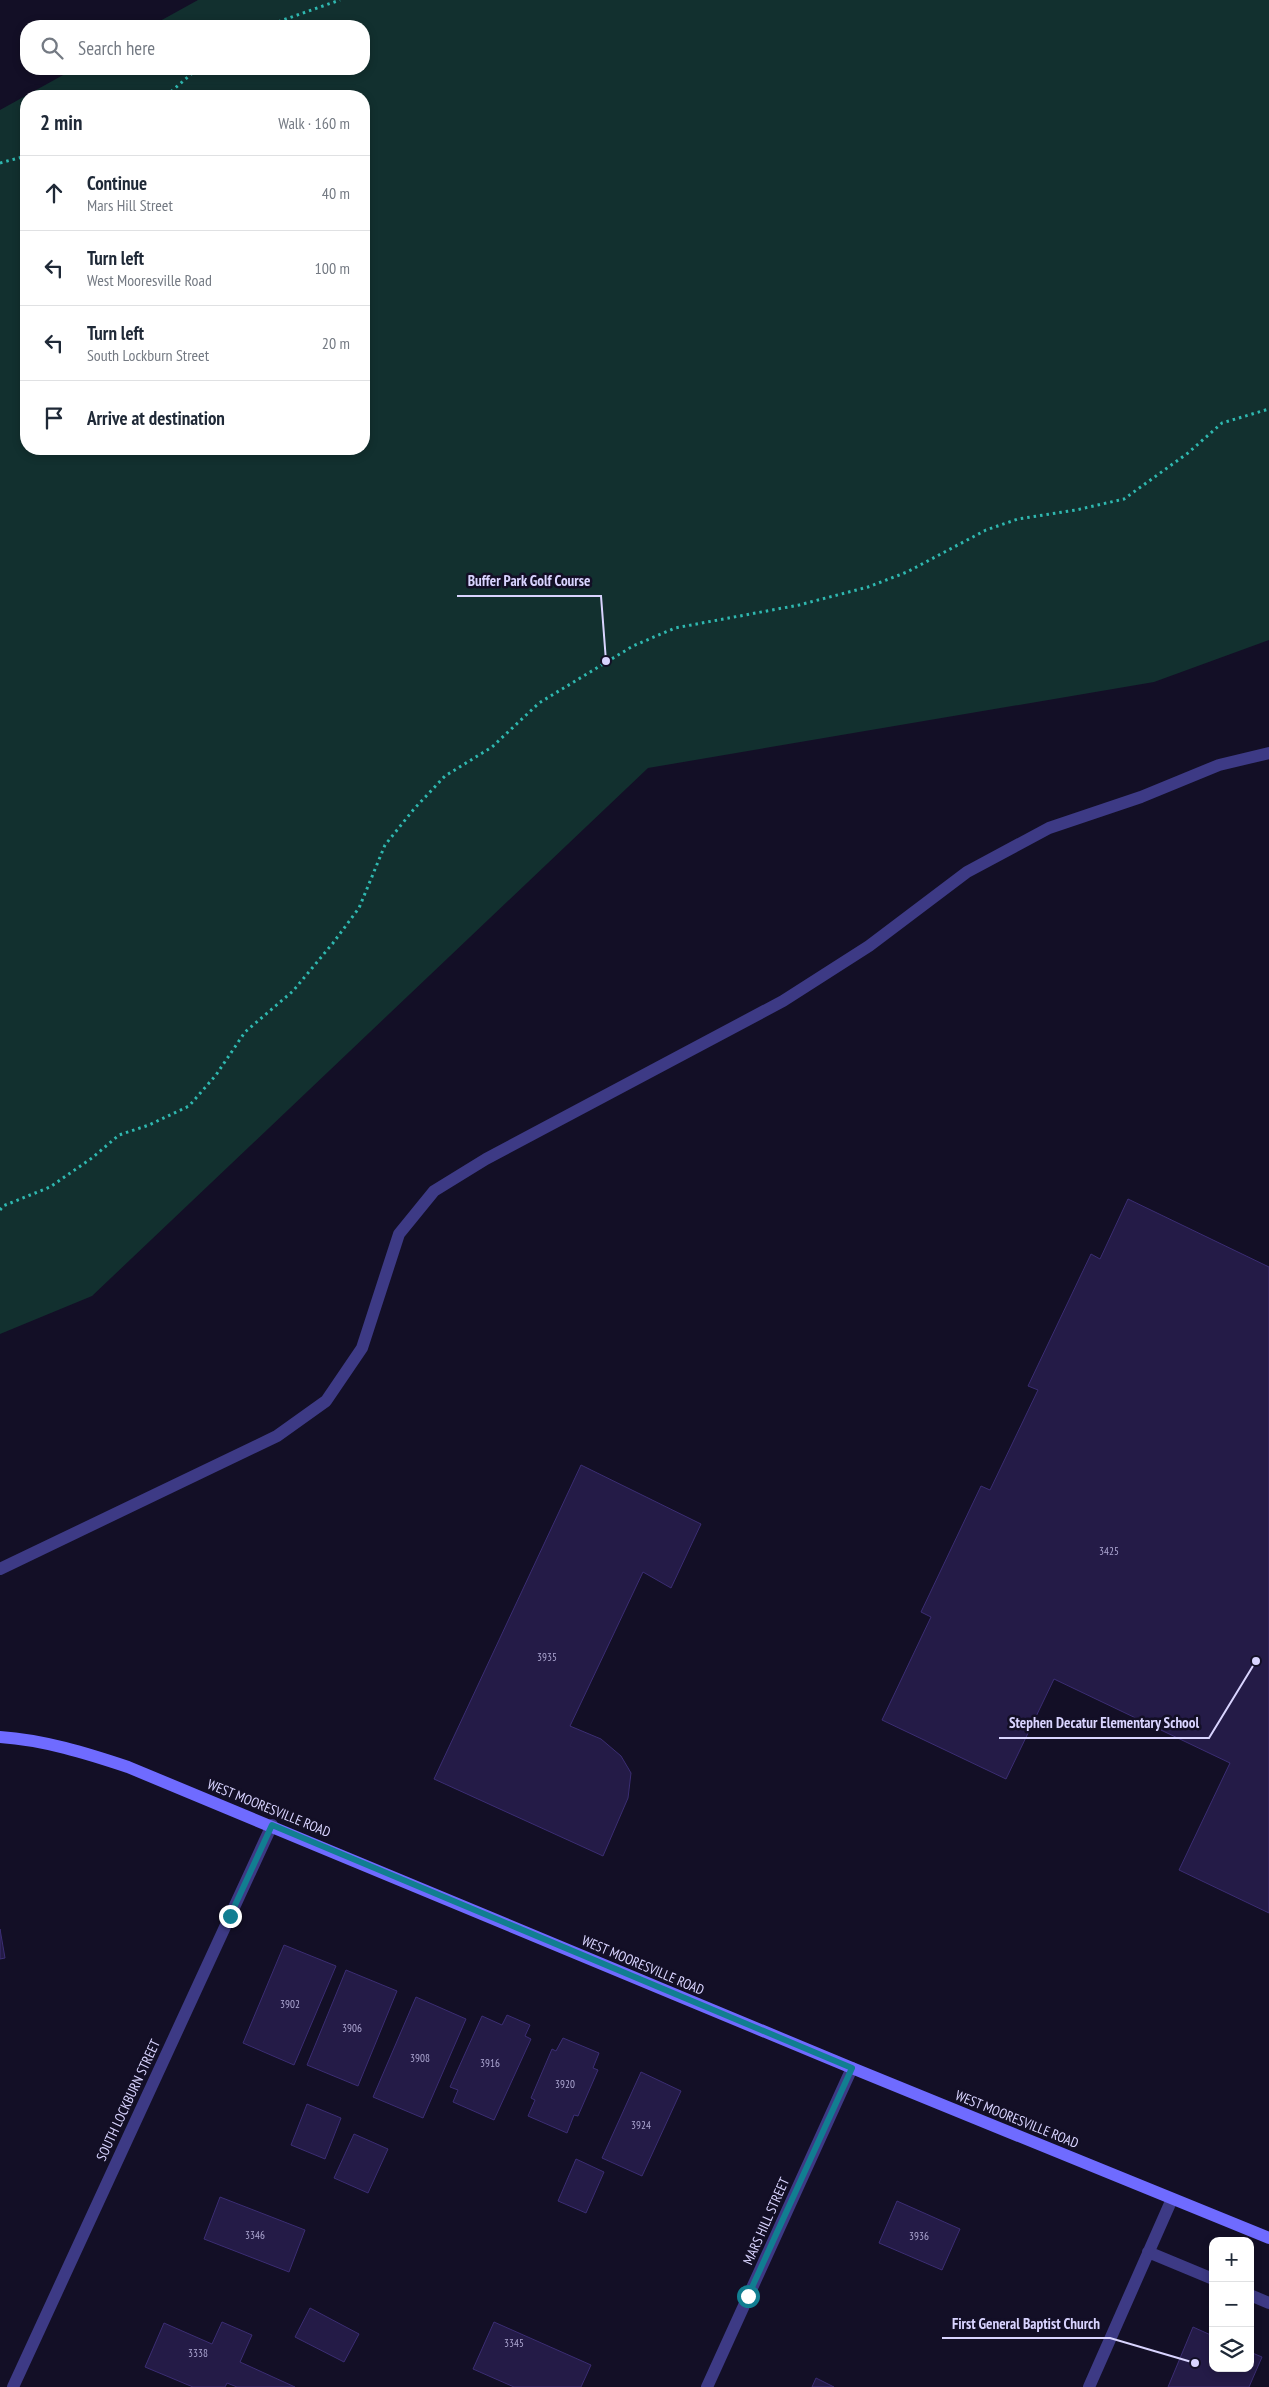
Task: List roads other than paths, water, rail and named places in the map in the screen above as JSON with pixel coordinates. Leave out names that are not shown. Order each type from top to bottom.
[{"type":"main road","name":"WEST MOORESVILLE ROAD","points":[[0,1737],[47,1744],[120,1764],[272,1825],[852,2068],[1269,2238]]},
{"type":"street","points":[[0,1569],[277,1436],[326,1401],[362,1348],[399,1234],[434,1191],[486,1159],[783,1001],[869,946],[968,872],[1049,828],[1141,797],[1220,765],[1269,753]]},
{"type":"street","name":"SOUTH LOCKBURN STREET","points":[[13,2387],[272,1825]]},
{"type":"street","name":"MARS HILL STREET","points":[[707,2387],[852,2068]]},
{"type":"street","points":[[1089,2387],[1172,2199]]},
{"type":"street","points":[[1148,2252],[1209,2278]]},
{"type":"street","points":[[1254,2297],[1269,2303]]},
{"type":"place","name":"Buffer Park Golf Course","points":[[606,661]]},
{"type":"place","name":"Stephen Decatur Elementary School","points":[[1256,1661]]},
{"type":"place","name":"First General Baptist Church","points":[[1195,2363]]}]
